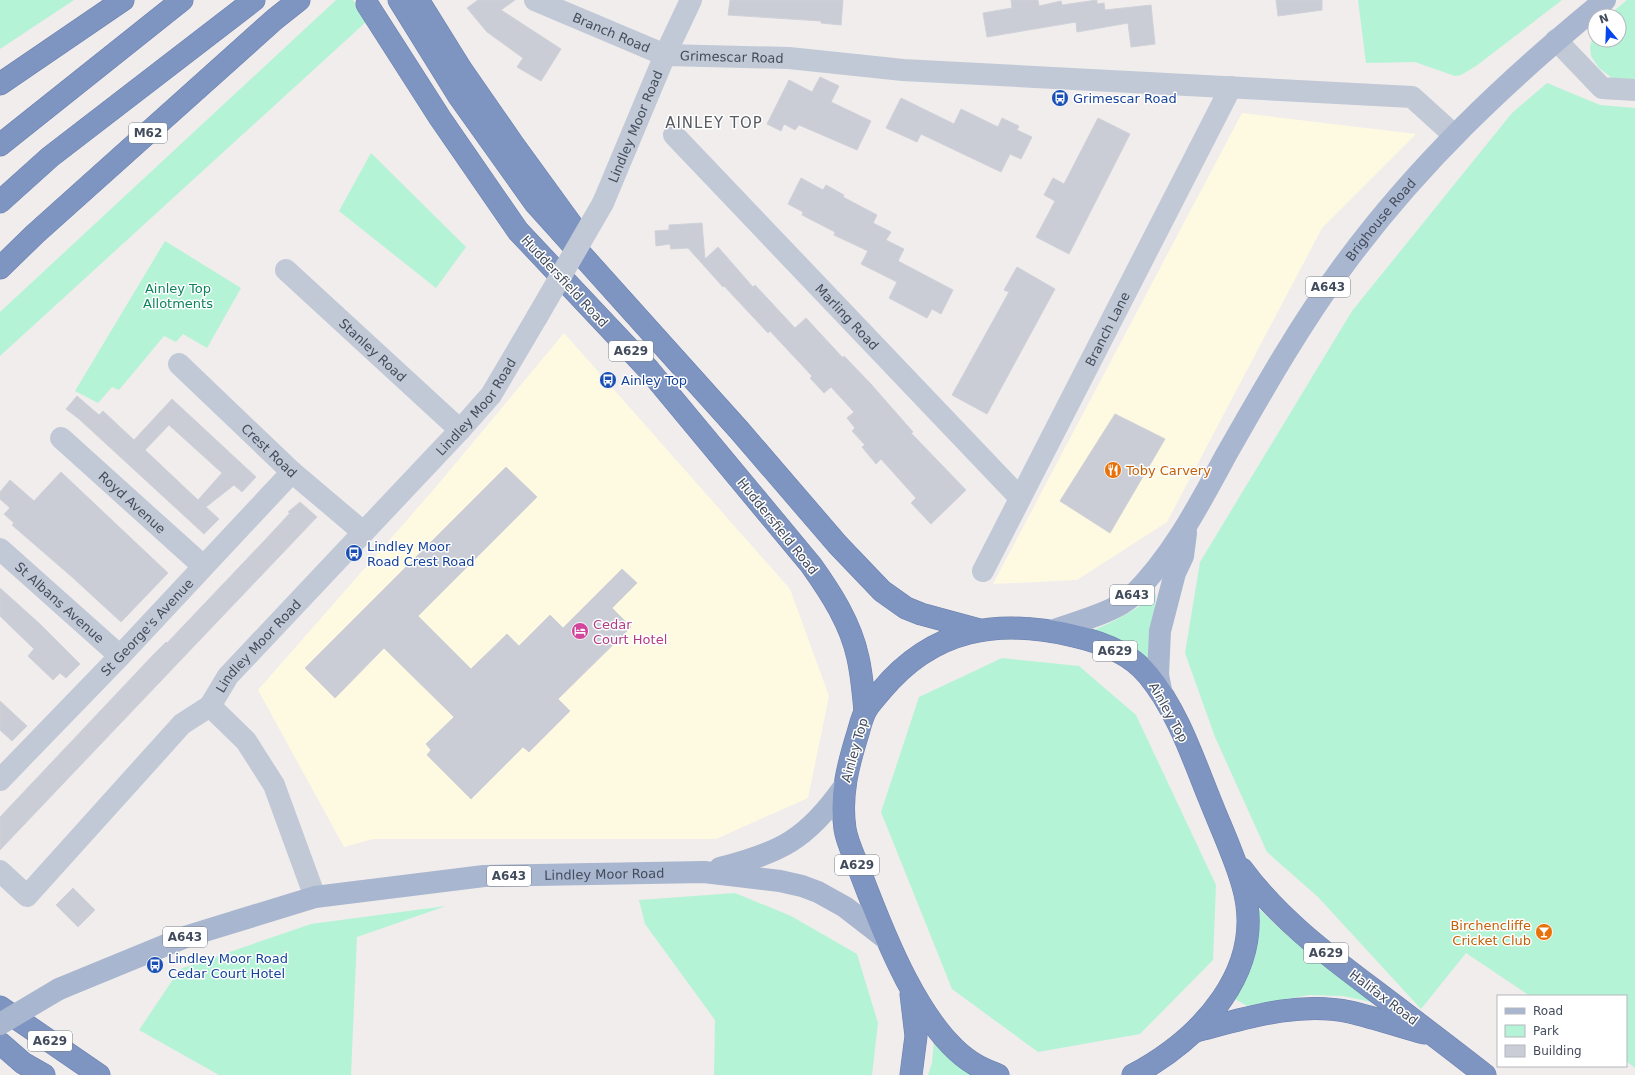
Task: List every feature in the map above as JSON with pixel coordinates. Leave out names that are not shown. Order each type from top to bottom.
[{"type":"highway","points":[[0,84],[123,0]]},
{"type":"highway","points":[[0,145],[182,0]]},
{"type":"highway","points":[[0,202],[50,158],[254,0]]},
{"type":"highway","name":"M62","points":[[0,268],[35,234],[228,61],[275,19],[299,0]]},
{"type":"highway","name":"A629","points":[[399,0],[458,95],[535,203],[739,430],[838,545],[882,591],[906,608],[921,614],[981,630]]},
{"type":"highway","name":"A629","points":[[418,0],[504,132],[572,225],[652,321],[727,406],[739,430]]},
{"type":"highway","name":"Huddersfield Road","points":[[367,4],[440,118],[518,231],[649,370],[811,565],[831,593],[851,634],[858,658],[865,710]]},
{"type":"highway","name":"Ainley Top","points":[[998,1075],[974,1065],[950,1044],[928,1015],[910,985],[885,938],[853,854],[845,829],[843,788],[865,710],[888,683],[914,659],[940,643],[981,630],[1015,627],[1052,631],[1097,641],[1132,660],[1147,674],[1162,695],[1187,744],[1244,887],[1249,927],[1242,960],[1232,985],[1196,1031],[1159,1061],[1133,1075]]},
{"type":"highway","name":"Halifax Road","points":[[1231,854],[1258,890],[1285,918],[1325,953],[1485,1075]]},
{"type":"highway","name":"A629","points":[[910,985],[916,1036],[911,1075]]},
{"type":"highway","name":"A629","points":[[0,1007],[99,1075]]},
{"type":"highway","name":"Halifax Road","points":[[1196,1031],[1261,1014],[1316,1009],[1349,1012],[1436,1037]]},
{"type":"highway","name":"A629","points":[[0,1043],[23,1063],[44,1075]]},
{"type":"main road","name":"Brighouse Road","points":[[1188,526],[1269,380],[1303,324],[1378,221],[1454,135],[1556,40],[1605,0]]},
{"type":"main road","name":"A643","points":[[1052,631],[1116,606],[1130,598],[1188,526]]},
{"type":"main road","name":"A643","points":[[1162,695],[1158,675],[1160,631],[1175,573],[1183,556],[1188,526]]},
{"type":"main road","name":"Lindley Moor Road","points":[[704,872],[755,860],[776,851],[816,823],[843,788]]},
{"type":"main road","name":"Lindley Moor Road","points":[[0,1024],[59,989],[188,936],[315,897],[484,876],[704,872],[734,874],[802,886],[845,907],[885,938]]},
{"type":"street","name":"Branch Road","points":[[535,0],[665,54]]},
{"type":"street","name":"Lindley Moor Road","points":[[0,871],[27,896],[182,724],[210,706],[228,676],[460,430],[491,394],[603,203],[665,54],[691,0]]},
{"type":"street","points":[[1556,40],[1602,88],[1635,90]]},
{"type":"street","name":"Grimescar Road","points":[[665,54],[789,58],[903,70],[1412,97],[1454,135]]},
{"type":"street","name":"Branch Lane","points":[[983,571],[1230,87]]},
{"type":"street","name":"Marling Road","points":[[674,135],[1020,498]]},
{"type":"street","name":"Stanley Road","points":[[286,270],[460,430]]},
{"type":"street","name":"Crest Road","points":[[178,364],[292,472],[363,532]]},
{"type":"street","name":"Royd Avenue","points":[[61,438],[204,566]]},
{"type":"street","name":"St George's Avenue","points":[[2,772],[120,656],[292,472]]},
{"type":"street","name":"St Albans Avenue","points":[[0,549],[120,656]]},
{"type":"street","name":"Lindley Moor Road","points":[[210,706],[246,741],[274,785],[315,897]]},
{"type":"shaded area","points":[[1242,113],[1416,134],[1322,228],[1167,522],[1077,580],[993,584]]},
{"type":"shaded area","points":[[564,333],[790,589],[829,696],[808,798],[716,839],[373,839],[344,847],[258,690],[435,488]]},
{"type":"green space","points":[[0,0],[74,0],[0,49]]},
{"type":"green space","points":[[336,0],[353,0],[367,21],[0,356],[0,312]]},
{"type":"green space","points":[[1358,0],[1562,0],[1476,66],[1461,75],[1455,76],[1415,62],[1366,63]]},
{"type":"green space","points":[[1627,0],[1635,0],[1635,81],[1612,78],[1599,68],[1591,56],[1590,48],[1627,48],[1627,8],[1618,8]]},
{"type":"green space","points":[[1547,83],[1600,105],[1635,108],[1635,1068],[1627,1062],[1627,995],[1529,995],[1466,953],[1421,1009],[1318,897],[1267,852],[1215,737],[1185,653],[1200,562],[1352,311],[1512,113]]},
{"type":"green space","points":[[371,153],[466,247],[436,288],[339,211]]},
{"type":"green space","name":"Ainley Top Allotments","points":[[165,241],[241,288],[207,348],[183,334],[176,342],[164,336],[119,390],[112,387],[98,403],[75,391]]},
{"type":"green space","points":[[1156,594],[1149,666],[1094,630],[1126,614]]},
{"type":"green space","points":[[1002,658],[1079,666],[1136,715],[1216,885],[1213,960],[1140,1034],[1038,1052],[952,989],[881,812],[919,697]]},
{"type":"green space","points":[[735,893],[791,916],[857,954],[878,1023],[872,1075],[714,1075],[715,1020],[645,924],[639,900]]},
{"type":"green space","points":[[446,906],[357,937],[351,1075],[219,1075],[139,1030],[180,969],[311,924]]},
{"type":"green space","points":[[1257,907],[1288,936],[1376,1003],[1343,996],[1309,995],[1247,1006],[1235,999],[1247,975],[1253,954],[1256,933]]},
{"type":"green space","points":[[934,1040],[977,1075],[928,1075],[932,1063]]},
{"type":"building","points":[[478,0],[515,0],[501,10],[561,49],[541,81],[517,67],[523,58],[487,32],[467,8]]},
{"type":"building","points":[[730,0],[843,0],[841,25],[821,23],[821,21],[728,15]]},
{"type":"building","points":[[1011,0],[1038,0],[1039,6],[1061,1],[1062,5],[1097,0],[1097,4],[1104,3],[1105,10],[1151,5],[1155,44],[1131,47],[1128,23],[1077,32],[1076,22],[987,37],[983,13],[1012,8]]},
{"type":"building","points":[[1276,0],[1322,0],[1322,10],[1278,16]]},
{"type":"building","points":[[820,77],[839,86],[831,102],[871,121],[857,150],[799,125],[795,130],[784,124],[781,131],[767,124],[789,80],[812,92]]},
{"type":"building","points":[[901,98],[954,124],[961,109],[998,127],[1002,118],[1019,126],[1017,130],[1032,137],[1021,159],[1010,154],[1001,172],[921,134],[917,142],[886,128]]},
{"type":"building","points":[[1098,118],[1130,134],[1069,254],[1036,237],[1055,201],[1044,195],[1053,178],[1064,184]]},
{"type":"building","points":[[801,178],[823,190],[826,185],[844,195],[843,197],[877,215],[873,223],[891,232],[886,240],[904,249],[898,261],[953,290],[941,314],[932,309],[927,318],[889,298],[897,282],[861,264],[868,251],[834,235],[835,232],[802,215],[803,212],[788,204]]},
{"type":"building","points":[[702,223],[705,259],[718,247],[753,287],[755,285],[795,328],[806,318],[843,358],[844,356],[870,383],[913,432],[911,433],[966,490],[931,524],[911,503],[916,498],[881,459],[876,464],[862,447],[865,445],[852,431],[855,428],[847,418],[854,412],[831,387],[824,393],[810,378],[812,376],[770,331],[768,333],[724,286],[723,287],[688,248],[671,249],[670,244],[656,246],[655,231],[669,230],[669,225]]},
{"type":"building","points":[[1017,267],[1055,289],[987,414],[952,395],[1009,292],[1004,290]]},
{"type":"building","points":[[77,396],[99,415],[103,411],[134,440],[172,399],[256,477],[242,492],[234,485],[206,507],[219,519],[204,534],[79,419],[66,409]],"holes":[[[169,425],[222,473],[198,500],[145,450]]]},
{"type":"building","name":"Toby Carvery","points":[[1115,414],[1165,439],[1110,533],[1060,501]]},
{"type":"building","name":"Cedar Court Hotel","points":[[506,467],[537,497],[418,616],[471,669],[507,634],[519,646],[550,615],[563,628],[622,569],[637,583],[612,608],[631,627],[558,699],[570,711],[529,752],[523,747],[471,799],[427,755],[431,750],[426,744],[454,717],[384,648],[335,698],[305,668]]},
{"type":"building","points":[[61,472],[168,573],[121,622],[12,525],[14,523],[4,514],[10,508],[0,499],[0,492],[10,480],[34,501]]},
{"type":"building","points":[[300,502],[317,517],[0,850],[0,817],[154,654],[166,642],[167,643],[263,542],[290,513],[288,512]]},
{"type":"building","points":[[0,588],[40,624],[80,664],[66,678],[60,673],[53,680],[28,656],[34,649],[0,616]]},
{"type":"building","points":[[0,701],[27,726],[12,741],[0,730]]},
{"type":"building","points":[[73,888],[95,910],[78,927],[56,905]]},
{"type":"place","name":"Grimescar Road","points":[[1060,98]]},
{"type":"place","name":"Ainley Top","points":[[608,380]]},
{"type":"place","name":"Toby Carvery","points":[[1113,470]]},
{"type":"place","name":"Lindley Moor Road Crest Road","points":[[354,553]]},
{"type":"place","name":"Cedar Court Hotel","points":[[580,631]]},
{"type":"place","name":"Birchencliffe Cricket Club","points":[[1544,932]]},
{"type":"place","name":"Lindley Moor Road Cedar Court Hotel","points":[[155,965]]},
{"type":"district","name":"AINLEY TOP","points":[[714,123]]}]
